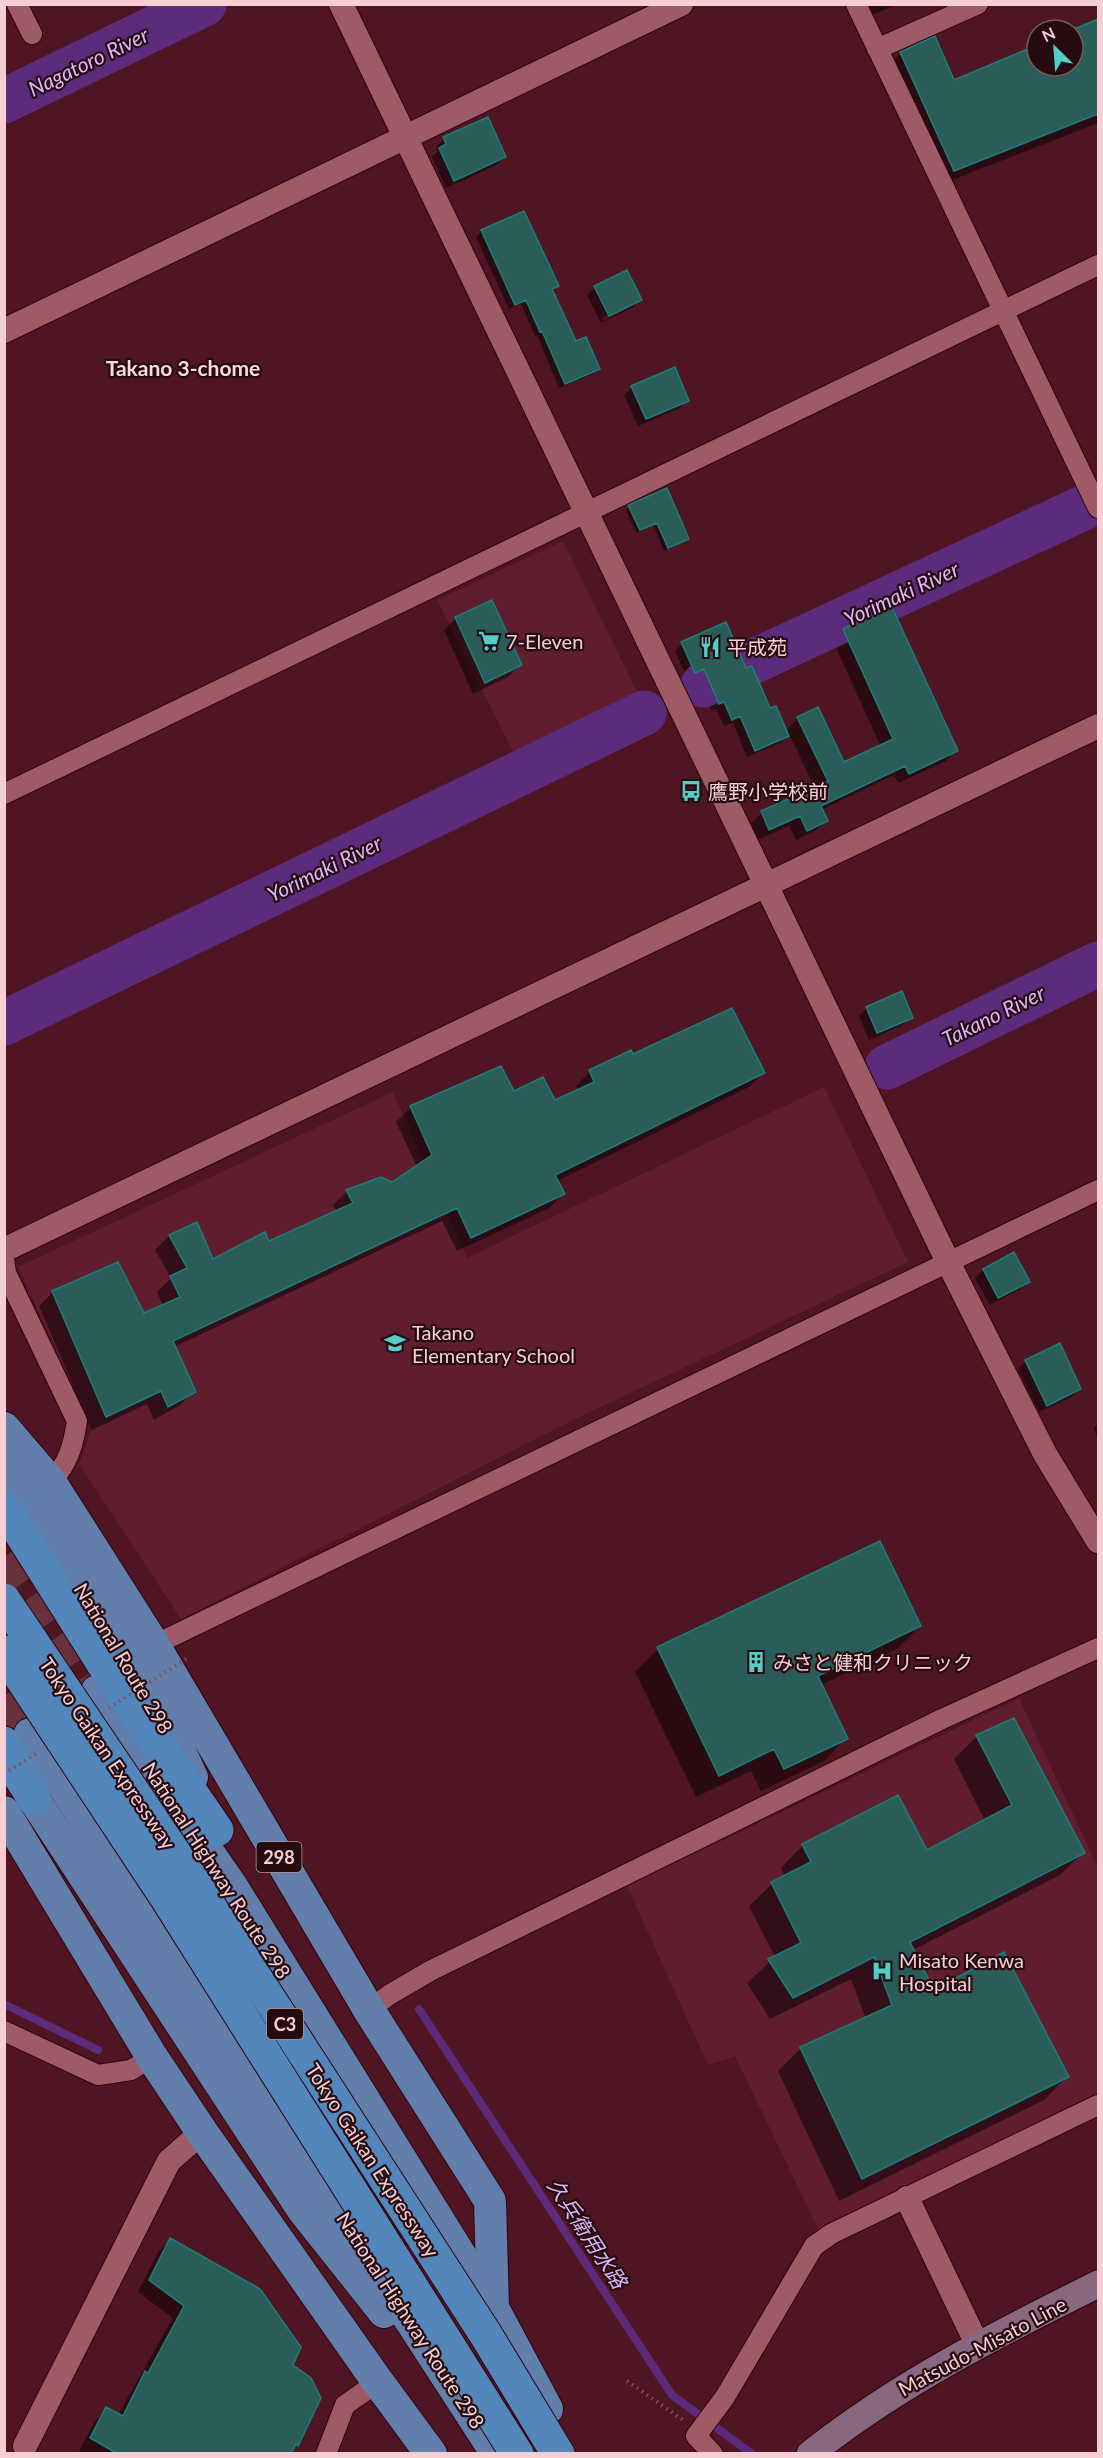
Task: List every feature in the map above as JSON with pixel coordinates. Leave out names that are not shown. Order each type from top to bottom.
[{"type":"highway","name":"298","points":[[4,1428],[51,1483],[154,1645],[369,2010],[490,2201],[493,2308]]},
{"type":"highway","name":"National Route 298","points":[[4,1467],[159,1707],[217,1830],[275,1919],[320,2004],[369,2108]]},
{"type":"highway","points":[[4,1507],[100,1677],[217,1830]]},
{"type":"highway","name":"Tokyo Gaikan Expressway","points":[[4,1600],[199,1889],[486,2335],[558,2454]]},
{"type":"highway","name":"Tokyo Gaikan Expressway","points":[[4,1652],[166,1897],[517,2454]]},
{"type":"highway","name":"National Highway Route 298","points":[[100,1677],[493,2308],[574,2454]]},
{"type":"highway","points":[[17,1739],[34,1798]]},
{"type":"highway","name":"National Highway Route 298","points":[[17,1739],[496,2454]]},
{"type":"highway","points":[[4,1757],[34,1798],[303,2210],[496,2454]]},
{"type":"highway","points":[[4,1812],[152,2057],[202,2132],[431,2454]]},
{"type":"main road","name":"Matsudo-Misato Line","points":[[810,2454],[904,2387],[977,2344],[1098,2284]]},
{"type":"street","points":[[17,4],[32,34]]},
{"type":"street","points":[[341,4],[764,885],[948,1262],[1045,1454],[1098,1541]]},
{"type":"street","points":[[4,331],[681,4]]},
{"type":"street","points":[[856,4],[1098,508]]},
{"type":"street","points":[[877,49],[978,4]]},
{"type":"street","points":[[4,794],[1098,266]]},
{"type":"street","points":[[4,1250],[1098,726]]},
{"type":"street","points":[[154,1645],[1098,1190]]},
{"type":"street","points":[[4,1258],[6,1273],[77,1422],[74,1444],[66,1464],[51,1483]]},
{"type":"street","points":[[369,2010],[429,1971],[942,1719],[1098,1648]]},
{"type":"street","points":[[4,2031],[98,2075],[131,2070],[152,2057]]},
{"type":"street","points":[[713,2454],[696,2436],[718,2405],[814,2246],[831,2234],[1098,2104]]},
{"type":"street","points":[[23,2450],[169,2161],[202,2132]]},
{"type":"street","points":[[908,2198],[977,2344]]},
{"type":"street","points":[[326,2454],[345,2404],[378,2382]]},
{"type":"path","points":[[627,2381],[699,2430]]},
{"type":"shaded area","points":[[563,541],[641,700],[516,758],[437,600]]},
{"type":"shaded area","name":"Takano Elementary School","points":[[824,1087],[908,1262],[573,1420],[181,1619],[79,1464],[92,1427],[18,1267],[393,1092],[467,1258]]},
{"type":"shaded area","name":"Misato Kenwa Hospital","points":[[1019,1698],[1098,1868],[1098,2094],[818,2229],[735,2056],[708,2065],[627,1886]]},
{"type":"building","points":[[1098,19],[1098,114],[954,171],[900,52],[935,36],[954,80],[1025,50],[1025,78],[1085,78],[1085,24]]},
{"type":"building","points":[[488,117],[506,157],[454,181],[439,148],[446,144],[443,137]]},
{"type":"building","points":[[524,211],[559,286],[552,289],[576,341],[586,337],[600,369],[565,384],[526,300],[515,305],[481,230]]},
{"type":"building","points":[[627,270],[642,300],[609,316],[594,286]]},
{"type":"building","points":[[675,367],[689,401],[646,419],[631,386]]},
{"type":"building","points":[[667,488],[689,539],[668,548],[657,523],[640,530],[628,505]]},
{"type":"building","name":"7-Eleven","points":[[492,600],[522,665],[485,683],[455,617]]},
{"type":"building","points":[[891,605],[958,751],[909,774],[905,766],[821,806],[828,821],[807,831],[800,816],[769,830],[761,811],[828,781],[797,717],[818,707],[844,762],[893,739],[843,629]]},
{"type":"building","points":[[726,622],[746,668],[752,666],[770,708],[776,706],[789,736],[755,751],[740,716],[732,720],[724,702],[719,704],[704,669],[695,673],[681,642]]},
{"type":"building","points":[[902,991],[913,1018],[877,1033],[866,1007]]},
{"type":"building","points":[[732,1008],[765,1073],[555,1175],[565,1194],[471,1238],[457,1208],[173,1341],[196,1392],[168,1407],[161,1391],[106,1417],[52,1291],[118,1262],[144,1313],[180,1297],[170,1276],[187,1268],[169,1235],[197,1222],[213,1259],[265,1232],[269,1241],[353,1203],[346,1190],[381,1177],[392,1182],[432,1155],[410,1106],[501,1066],[514,1091],[543,1077],[555,1100],[594,1082],[589,1070],[631,1050],[633,1054]]},
{"type":"building","points":[[1014,1252],[1030,1282],[998,1298],[983,1269]]},
{"type":"building","points":[[1060,1343],[1081,1389],[1047,1406],[1025,1360]]},
{"type":"building","name":"みさと健和クリニック","points":[[880,1541],[921,1626],[818,1676],[848,1739],[784,1769],[774,1749],[719,1776],[657,1647]]},
{"type":"building","points":[[1014,1718],[1085,1853],[910,1942],[934,1990],[1004,1952],[1069,2077],[862,2179],[800,2047],[892,2005],[874,1957],[793,1998],[768,1959],[801,1943],[771,1882],[811,1862],[802,1844],[898,1795],[927,1850],[1012,1805],[976,1735]]},
{"type":"building","points":[[170,2238],[260,2289],[301,2347],[293,2365],[311,2378],[321,2398],[298,2446],[296,2444],[291,2454],[118,2454],[90,2438],[106,2407],[123,2416],[145,2371],[148,2373],[184,2306],[149,2280]]},
{"type":"waterway","name":"Nagatoro River","points":[[4,101],[204,4]]},
{"type":"waterway","name":"Yorimaki River","points":[[703,685],[1098,501]]},
{"type":"waterway","name":"Yorimaki River","points":[[4,1023],[644,713]]},
{"type":"waterway","name":"Takano River","points":[[887,1067],[1098,964]]},
{"type":"waterway","name":"久兵衛用水路","points":[[4,2004],[98,2050]]},
{"type":"waterway","name":"久兵衛用水路","points":[[419,2009],[672,2395],[752,2454]]},
{"type":"tunnel","points":[[4,1557],[97,1691]]},
{"type":"tunnel","points":[[4,1696],[30,1734]]},
{"type":"place","name":"7-Eleven","points":[[489,641]]},
{"type":"place","name":"平成苑","points":[[710,647]]},
{"type":"place","name":"鷹野小学校前","points":[[691,791]]},
{"type":"place","name":"Takano Elementary School","points":[[395,1343]]},
{"type":"place","name":"みさと健和クリニック","points":[[756,1662]]},
{"type":"place","name":"Misato Kenwa Hospital","points":[[882,1971]]},
{"type":"district","name":"Takano 3-chome","points":[[183,367]]}]
